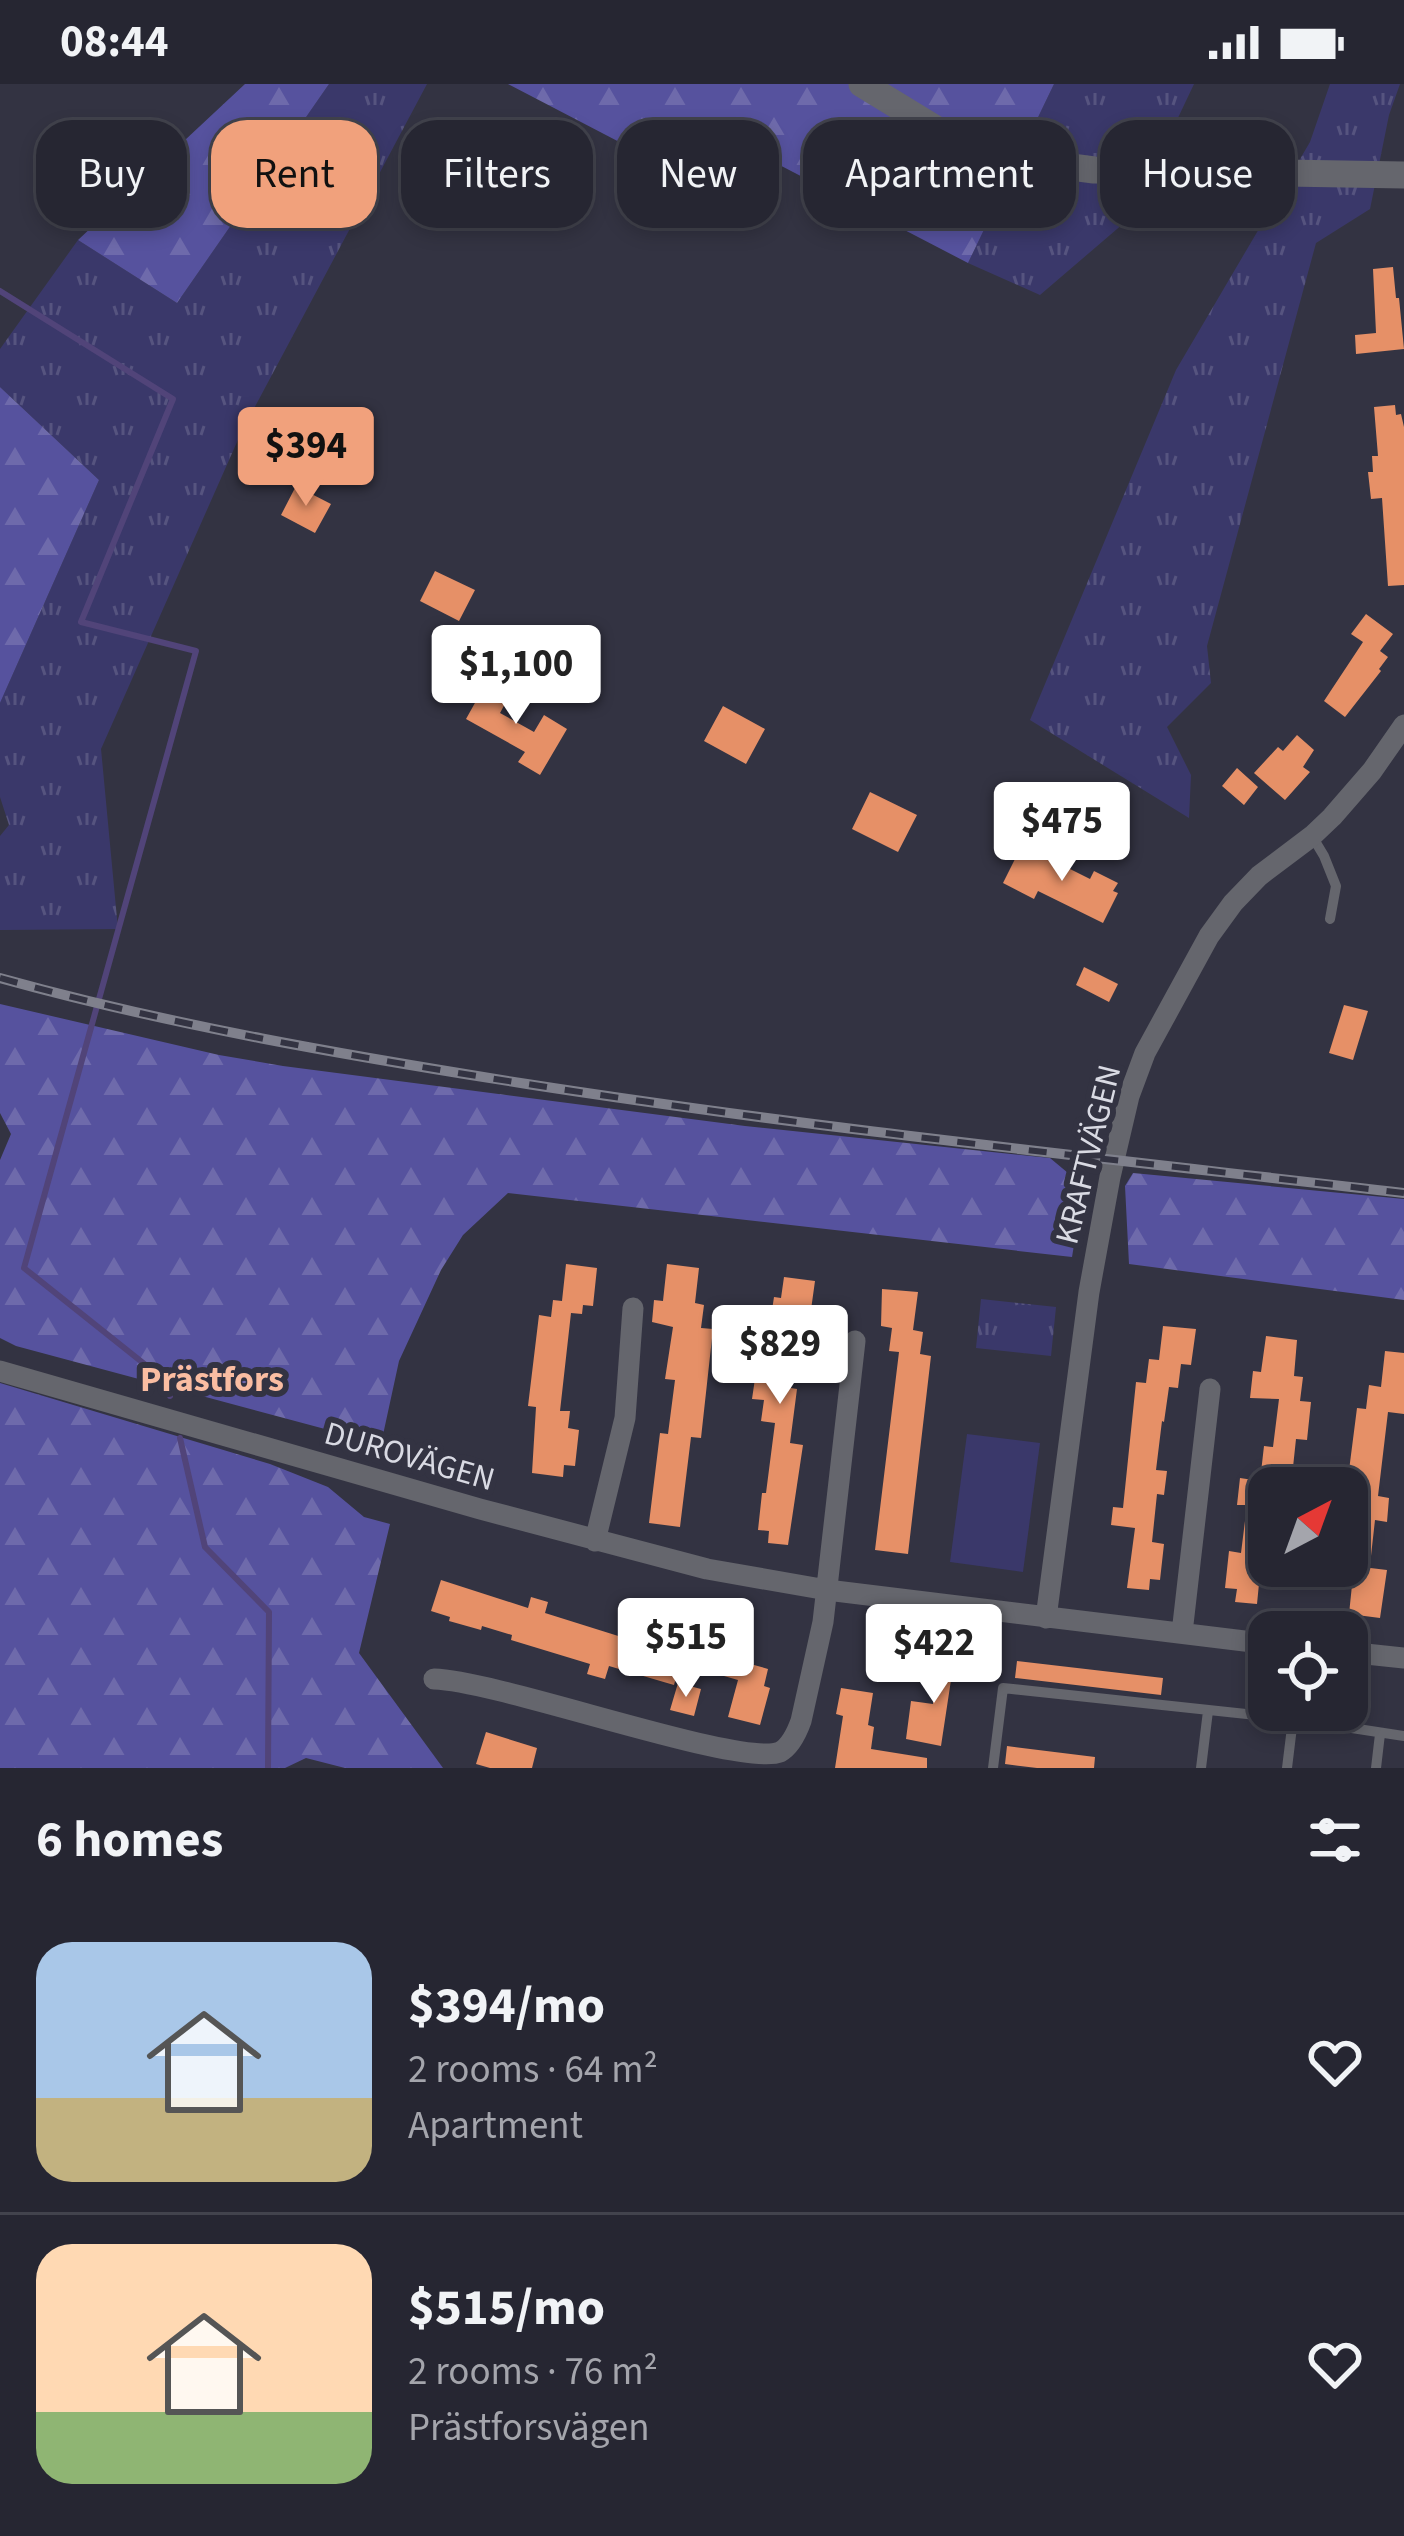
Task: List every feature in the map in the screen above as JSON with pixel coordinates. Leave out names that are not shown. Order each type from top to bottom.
[{"type":"street","points":[[862,84],[957,142],[1026,161],[1094,170],[1404,175]]},
{"type":"street","name":"KRAFTVÄGEN","points":[[1046,1618],[1088,1292],[1129,1096],[1145,1054],[1209,936],[1233,903],[1258,876],[1312,836],[1361,785],[1404,725]]},
{"type":"street","points":[[595,1541],[625,1418],[633,1308]]},
{"type":"street","points":[[434,1679],[476,1684],[686,1744],[766,1756],[780,1752],[801,1721],[824,1622],[855,1341]]},
{"type":"street","name":"DUROVÄGEN","points":[[0,1372],[707,1569],[827,1590],[1248,1641]]},
{"type":"street","points":[[1182,1633],[1210,1389]]},
{"type":"street","points":[[1368,1653],[1404,1656]]},
{"type":"lane","points":[[1312,836],[1336,886],[1330,919]]},
{"type":"lane","points":[[993,1768],[1003,1688],[1248,1715]]},
{"type":"lane","points":[[1202,1768],[1208,1711]]},
{"type":"lane","points":[[1287,1768],[1292,1731]]},
{"type":"lane","points":[[1363,1731],[1404,1736]]},
{"type":"lane","points":[[1376,1768],[1380,1734]]},
{"type":"green space","points":[[245,84],[329,84],[304,120],[211,120],[211,228],[229,228],[177,303],[78,240],[91,228],[187,228],[187,138]]},
{"type":"green space","points":[[329,84],[427,84],[408,120],[401,120],[401,133],[377,178],[377,120],[304,120]]},
{"type":"green space","points":[[508,84],[1054,84],[1037,120],[803,120],[803,177],[779,165],[779,120],[617,120],[617,141],[593,128],[593,120],[577,120]]},
{"type":"green space","points":[[1054,84],[1194,84],[1177,120],[1100,120],[1100,228],[1118,228],[1040,295],[968,263],[985,228],[1076,228],[1076,120],[1037,120]]},
{"type":"green space","points":[[1330,84],[1400,84],[1370,209],[1316,243],[1207,646],[1211,683],[1167,727],[1191,775],[1189,818],[1030,720],[1176,370],[1259,228],[1295,228],[1295,168],[1310,142]]},
{"type":"green space","points":[[229,228],[350,228],[241,433],[101,749],[118,929],[0,930],[0,836],[9,825],[0,797],[0,703],[99,480],[0,387],[0,349],[78,240],[177,303]]},
{"type":"green space","points":[[901,228],[985,228],[968,263]]},
{"type":"green space","points":[[0,387],[99,480],[0,703]]},
{"type":"green space","points":[[0,1004],[283,1066],[745,1126],[1050,1158],[1074,1178],[1082,1196],[1072,1257],[508,1193],[463,1235],[441,1270],[399,1361],[381,1444],[0,1338],[0,1160],[11,1134],[0,1113]]},
{"type":"green space","points":[[1133,1173],[1404,1199],[1404,1300],[1129,1264],[1125,1186]]},
{"type":"green space","points":[[981,1299],[1056,1307],[1051,1356],[976,1348]]},
{"type":"green space","points":[[0,1383],[270,1464],[328,1487],[364,1517],[390,1524],[359,1653],[443,1768],[345,1768],[306,1758],[285,1768],[0,1768]]},
{"type":"green space","points":[[967,1434],[1040,1443],[1023,1572],[950,1562]]},
{"type":"building","points":[[1393,267],[1404,349],[1356,354],[1355,335],[1376,333],[1373,269]]},
{"type":"building","points":[[1395,405],[1404,427],[1404,585],[1388,586],[1382,498],[1371,499],[1368,472],[1373,472],[1372,456],[1378,456],[1374,407]]},
{"type":"building","points":[[296,486],[331,504],[315,533],[281,515]]},
{"type":"building","points":[[435,571],[475,590],[459,621],[420,601]]},
{"type":"building","points":[[1366,614],[1393,634],[1380,651],[1388,657],[1381,671],[1345,717],[1324,701],[1363,642],[1351,634]]},
{"type":"building","points":[[490,676],[513,689],[500,713],[534,732],[544,715],[567,729],[540,775],[518,762],[525,752],[466,719]]},
{"type":"building","points":[[723,706],[765,729],[746,764],[704,741]]},
{"type":"building","points":[[1297,735],[1314,750],[1303,767],[1310,772],[1285,800],[1254,773]]},
{"type":"building","points":[[1237,768],[1258,787],[1244,805],[1222,786]]},
{"type":"building","points":[[870,792],[917,815],[898,852],[852,829]]},
{"type":"building","points":[[1022,845],[1090,879],[1094,871],[1118,883],[1103,923],[1038,891],[1034,899],[1003,883]]},
{"type":"building","points":[[1084,967],[1118,984],[1109,1002],[1076,985]]},
{"type":"building","points":[[1344,1005],[1368,1011],[1353,1060],[1329,1053]]},
{"type":"building","points":[[566,1264],[597,1268],[593,1306],[583,1305],[582,1314],[571,1313],[560,1411],[570,1411],[568,1428],[579,1430],[575,1466],[564,1465],[563,1477],[532,1473],[536,1407],[528,1406],[539,1315],[551,1317],[553,1300],[562,1301]]},
{"type":"building","points":[[667,1264],[699,1268],[695,1303],[704,1305],[701,1328],[713,1329],[701,1438],[691,1437],[680,1527],[649,1523],[660,1433],[668,1434],[675,1380],[665,1379],[673,1327],[652,1322],[654,1300],[663,1301]]},
{"type":"building","points":[[784,1277],[815,1281],[810,1317],[799,1315],[797,1327],[788,1326],[783,1369],[794,1370],[791,1388],[797,1389],[790,1443],[803,1445],[788,1545],[768,1543],[769,1531],[758,1530],[775,1423],[761,1421],[764,1400],[752,1399],[757,1328],[769,1330],[774,1297],[781,1298]]},
{"type":"building","points":[[882,1289],[918,1292],[913,1330],[923,1332],[920,1354],[931,1356],[908,1554],[875,1550],[899,1352],[889,1351],[892,1328],[881,1326]]},
{"type":"building","points":[[1163,1326],[1196,1329],[1191,1365],[1181,1364],[1178,1388],[1169,1387],[1162,1421],[1156,1470],[1167,1471],[1164,1495],[1157,1494],[1152,1542],[1164,1544],[1160,1580],[1150,1579],[1149,1590],[1127,1588],[1135,1528],[1111,1525],[1113,1507],[1123,1508],[1136,1382],[1146,1383],[1149,1359],[1159,1360]]},
{"type":"building","points":[[1266,1336],[1297,1340],[1294,1376],[1303,1377],[1300,1401],[1311,1402],[1307,1440],[1296,1439],[1293,1467],[1262,1467],[1264,1446],[1273,1447],[1279,1399],[1250,1398],[1253,1371],[1261,1372]]},
{"type":"building","points":[[1385,1351],[1404,1353],[1404,1414],[1388,1412],[1378,1496],[1389,1498],[1387,1522],[1375,1520],[1371,1556],[1368,1467],[1349,1467],[1357,1408],[1366,1409],[1369,1385],[1381,1387]]},
{"type":"building","points":[[1240,1478],[1248,1479],[1248,1587],[1259,1587],[1257,1604],[1235,1602],[1237,1589],[1225,1588],[1229,1551],[1241,1553],[1247,1505],[1237,1505]]},
{"type":"building","points":[[1368,1568],[1387,1570],[1380,1618],[1368,1616],[1368,1611],[1349,1611],[1352,1587],[1368,1587]]},
{"type":"building","points":[[441,1580],[528,1608],[531,1597],[548,1602],[545,1613],[682,1656],[674,1685],[609,1666],[605,1679],[587,1674],[590,1664],[511,1640],[512,1635],[449,1621],[450,1617],[431,1611]]},
{"type":"building","points":[[938,1654],[960,1657],[955,1681],[951,1680],[941,1746],[906,1739],[911,1701],[933,1704]]},
{"type":"building","points":[[729,1658],[768,1669],[764,1686],[770,1688],[760,1725],[728,1717],[738,1680],[724,1676]]},
{"type":"building","points":[[1017,1661],[1163,1678],[1161,1695],[1015,1678]]},
{"type":"building","points":[[678,1683],[701,1689],[694,1716],[670,1710]]},
{"type":"building","points":[[841,1688],[873,1693],[868,1725],[874,1727],[871,1749],[927,1758],[927,1768],[835,1768],[843,1716],[836,1714]]},
{"type":"building","points":[[486,1732],[537,1748],[532,1768],[476,1764]]},
{"type":"building","points":[[1007,1746],[1095,1757],[1094,1768],[1005,1764]]},
{"type":"waterway","points":[[0,291],[173,399],[81,622],[196,651],[24,1268],[167,1382],[170,1396]]},
{"type":"waterway","points":[[180,1438],[205,1547],[269,1612],[268,1768]]},
{"type":"railway","points":[[0,978],[196,1025],[527,1084],[855,1129],[1404,1193]]},
{"type":"district","name":"Prästfors","points":[[212,1378]]}]
